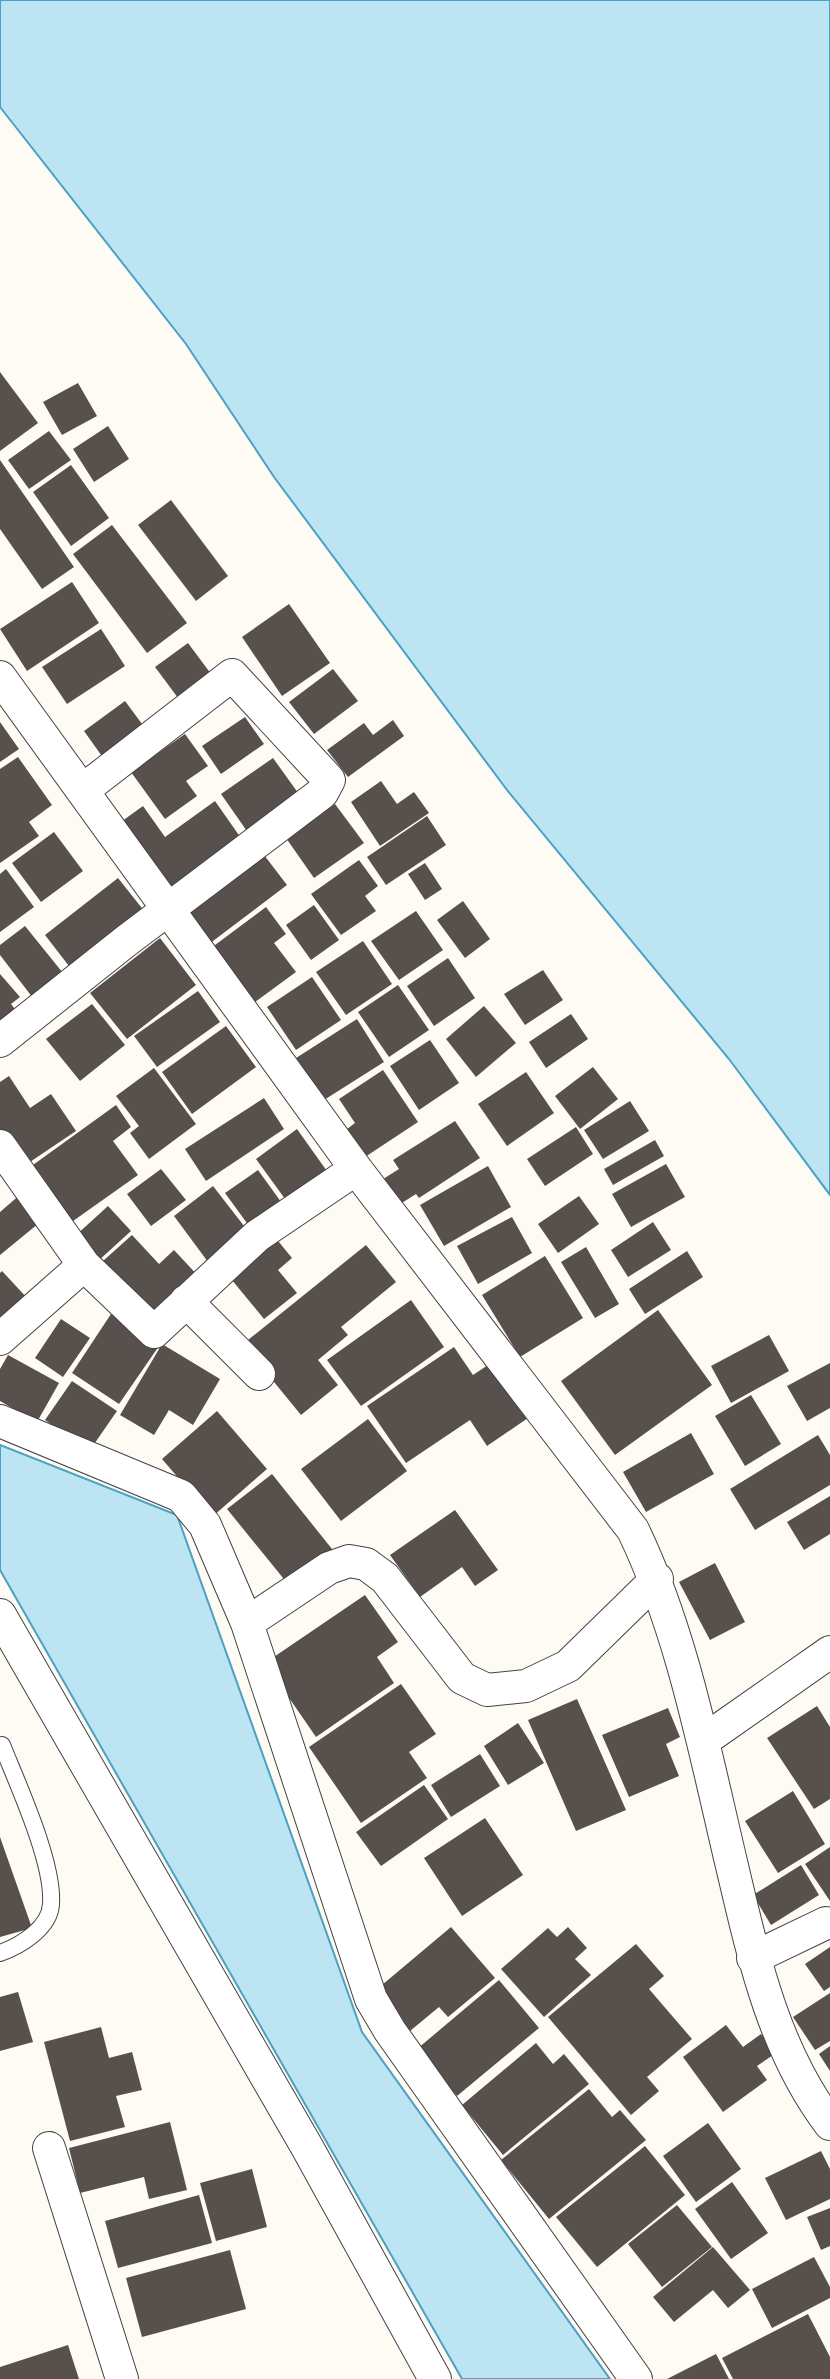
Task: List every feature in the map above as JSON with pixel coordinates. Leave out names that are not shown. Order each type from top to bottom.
[{"type":"street","points":[[0,1041],[322,793],[329,780],[232,675],[83,790]]},
{"type":"street","points":[[3,688],[83,790],[356,1169],[633,1530],[657,1579],[703,1741],[753,1958],[792,2064],[830,2124]]},
{"type":"street","points":[[0,1146],[84,1265],[154,1332],[257,1236],[356,1169]]},
{"type":"street","points":[[0,1339],[84,1265]]},
{"type":"street","points":[[186,1301],[259,1374]]},
{"type":"street","points":[[0,1421],[181,1496],[205,1525],[247,1623],[371,1999],[390,2031],[636,2379]]},
{"type":"street","points":[[247,1623],[329,1568],[349,1561],[366,1564],[385,1578],[462,1678],[487,1690],[526,1686],[568,1666],[657,1579]]},
{"type":"street","points":[[0,1615],[299,2133],[435,2379]]},
{"type":"street","points":[[703,1741],[830,1652]]},
{"type":"street","points":[[753,1958],[826,1923]]},
{"type":"street","points":[[49,2148],[122,2379]]},
{"type":"lane","points":[[0,1953],[39,1930],[51,1907],[47,1874],[32,1822],[2,1745]]},
{"type":"water","points":[[0,0],[830,0],[830,1195],[729,1059],[507,790],[274,477],[186,344],[0,107]]},
{"type":"water","points":[[0,1445],[177,1515],[362,2032],[610,2379],[462,2379],[0,1570]]},
{"type":"building","points":[[0,372],[38,423],[0,451]]},
{"type":"building","points":[[78,383],[97,416],[62,435],[43,402]]},
{"type":"building","points":[[108,426],[129,459],[94,482],[73,449]]},
{"type":"building","points":[[49,431],[71,460],[29,489],[8,460]]},
{"type":"building","points":[[0,460],[74,567],[42,589],[0,529]]},
{"type":"building","points":[[71,465],[109,518],[71,546],[33,492]]},
{"type":"building","points":[[171,500],[228,576],[196,601],[138,525]]},
{"type":"building","points":[[112,525],[187,623],[147,653],[73,554]]},
{"type":"building","points":[[72,582],[99,623],[27,671],[0,629]]},
{"type":"building","points":[[289,604],[330,663],[282,696],[242,637]]},
{"type":"building","points":[[101,629],[125,666],[67,704],[42,667]]},
{"type":"building","points":[[188,643],[217,682],[184,706],[155,667]]},
{"type":"building","points":[[333,669],[358,701],[314,734],[289,702]]},
{"type":"building","points":[[125,701],[145,728],[109,766],[84,731]]},
{"type":"building","points":[[245,717],[264,744],[221,774],[202,746]]},
{"type":"building","points":[[393,720],[404,736],[348,777],[327,750],[364,723],[373,735]]},
{"type":"building","points":[[0,722],[19,749],[0,762]]},
{"type":"building","points":[[185,734],[208,766],[186,781],[197,796],[165,819],[131,772]]},
{"type":"building","points":[[18,757],[52,805],[29,822],[39,836],[0,863],[0,769]]},
{"type":"building","points":[[273,758],[301,797],[249,834],[221,794]]},
{"type":"building","points":[[381,781],[397,804],[414,792],[429,813],[380,846],[351,802]]},
{"type":"building","points":[[215,801],[243,841],[169,894],[118,824],[143,806],[165,837]]},
{"type":"building","points":[[335,804],[364,843],[314,878],[286,838]]},
{"type":"building","points":[[427,816],[446,845],[386,885],[367,857]]},
{"type":"building","points":[[54,832],[83,871],[41,902],[12,863]]},
{"type":"building","points":[[261,851],[287,885],[209,944],[183,909]]},
{"type":"building","points":[[359,860],[378,886],[365,896],[376,911],[341,935],[311,894]]},
{"type":"building","points":[[425,863],[442,889],[425,900],[408,874]]},
{"type":"building","points":[[6,869],[34,907],[0,932],[0,874]]},
{"type":"building","points":[[118,878],[145,912],[72,970],[45,935]]},
{"type":"building","points":[[463,901],[490,939],[465,958],[437,920]]},
{"type":"building","points":[[314,905],[339,940],[311,960],[286,925]]},
{"type":"building","points":[[266,907],[286,934],[274,943],[296,972],[248,1007],[207,951]]},
{"type":"building","points":[[416,911],[443,950],[399,980],[371,941]]},
{"type":"building","points":[[25,926],[67,978],[36,1002],[0,955],[0,945]]},
{"type":"building","points":[[160,938],[196,985],[127,1039],[90,993]]},
{"type":"building","points":[[363,941],[392,984],[346,1015],[316,972]]},
{"type":"building","points":[[448,958],[475,998],[434,1026],[407,986]]},
{"type":"building","points":[[543,970],[563,1000],[525,1025],[504,994]]},
{"type":"building","points":[[0,974],[20,997],[11,1004],[21,1017],[0,1035]]},
{"type":"building","points":[[312,977],[341,1020],[296,1050],[267,1007]]},
{"type":"building","points":[[398,985],[429,1030],[389,1057],[358,1012]]},
{"type":"building","points":[[198,991],[220,1022],[157,1067],[134,1036]]},
{"type":"building","points":[[92,1004],[125,1045],[80,1081],[46,1039]]},
{"type":"building","points":[[484,1006],[516,1043],[476,1077],[446,1039]]},
{"type":"building","points":[[571,1014],[588,1039],[546,1068],[529,1042]]},
{"type":"building","points":[[357,1019],[384,1062],[324,1100],[296,1058]]},
{"type":"building","points":[[226,1026],[256,1067],[192,1114],[162,1072]]},
{"type":"building","points":[[430,1040],[459,1083],[419,1110],[390,1066]]},
{"type":"building","points":[[593,1067],[618,1099],[580,1129],[555,1096]]},
{"type":"building","points":[[154,1068],[196,1124],[149,1159],[130,1133],[139,1126],[116,1096]]},
{"type":"building","points":[[383,1070],[418,1122],[362,1159],[343,1132],[355,1123],[339,1099]]},
{"type":"building","points":[[526,1072],[554,1113],[507,1146],[478,1104]]},
{"type":"building","points":[[9,1076],[30,1108],[51,1094],[76,1131],[21,1168],[0,1137],[0,1082]]},
{"type":"building","points":[[264,1098],[284,1129],[206,1181],[185,1149]]},
{"type":"building","points":[[630,1101],[649,1131],[603,1159],[584,1130]]},
{"type":"building","points":[[116,1105],[131,1127],[113,1141],[138,1175],[66,1226],[26,1170]]},
{"type":"building","points":[[455,1121],[480,1158],[419,1198],[416,1194],[397,1206],[380,1181],[399,1169],[393,1160]]},
{"type":"building","points":[[576,1127],[593,1154],[545,1186],[527,1159]]},
{"type":"building","points":[[297,1129],[329,1174],[288,1203],[256,1159]]},
{"type":"building","points":[[655,1140],[664,1156],[613,1185],[604,1169]]},
{"type":"building","points":[[666,1164],[685,1197],[631,1227],[612,1194]]},
{"type":"building","points":[[488,1166],[511,1207],[444,1246],[420,1205]]},
{"type":"building","points":[[161,1169],[186,1200],[151,1226],[127,1194]]},
{"type":"building","points":[[258,1170],[284,1206],[252,1230],[225,1193]]},
{"type":"building","points":[[213,1186],[251,1235],[211,1266],[174,1216]]},
{"type":"building","points":[[22,1193],[44,1219],[0,1255],[0,1212]]},
{"type":"building","points":[[579,1196],[599,1224],[558,1253],[538,1224]]},
{"type":"building","points":[[108,1206],[131,1231],[97,1262],[74,1237]]},
{"type":"building","points":[[512,1217],[532,1253],[478,1284],[457,1246]]},
{"type":"building","points":[[653,1222],[671,1250],[628,1277],[611,1250]]},
{"type":"building","points":[[132,1235],[159,1264],[174,1250],[201,1279],[156,1319],[103,1261]]},
{"type":"building","points":[[274,1236],[292,1258],[278,1270],[297,1293],[264,1319],[227,1274]]},
{"type":"building","points":[[366,1245],[396,1282],[341,1327],[348,1335],[318,1360],[338,1385],[301,1415],[243,1344]]},
{"type":"building","points":[[586,1247],[619,1304],[595,1318],[561,1262]]},
{"type":"building","points":[[687,1251],[703,1277],[645,1314],[629,1289]]},
{"type":"building","points":[[545,1256],[583,1318],[520,1357],[482,1295]]},
{"type":"building","points":[[2,1271],[28,1299],[0,1323],[0,1273]]},
{"type":"building","points":[[411,1300],[444,1347],[361,1406],[327,1360]]},
{"type":"building","points":[[658,1310],[712,1385],[615,1455],[561,1381]]},
{"type":"building","points":[[111,1314],[159,1346],[119,1404],[72,1373]]},
{"type":"building","points":[[61,1319],[90,1338],[63,1377],[35,1358]]},
{"type":"building","points":[[769,1335],[789,1371],[731,1403],[711,1366]]},
{"type":"building","points":[[162,1344],[220,1379],[193,1425],[169,1410],[154,1435],[120,1415]]},
{"type":"building","points":[[454,1347],[473,1375],[491,1363],[528,1418],[487,1446],[470,1420],[406,1463],[367,1406]]},
{"type":"building","points":[[8,1355],[59,1383],[37,1422],[0,1401],[0,1369]]},
{"type":"building","points":[[830,1363],[830,1408],[807,1421],[787,1386]]},
{"type":"building","points":[[72,1381],[117,1411],[90,1450],[45,1420]]},
{"type":"building","points":[[751,1395],[781,1444],[745,1466],[715,1416]]},
{"type":"building","points":[[217,1411],[267,1469],[212,1517],[162,1459]]},
{"type":"building","points":[[368,1419],[407,1471],[341,1521],[301,1469]]},
{"type":"building","points":[[691,1433],[714,1474],[646,1512],[623,1472]]},
{"type":"building","points":[[818,1435],[830,1455],[830,1485],[755,1530],[730,1489]]},
{"type":"building","points":[[272,1474],[336,1554],[292,1589],[227,1509]]},
{"type":"building","points":[[830,1496],[830,1534],[804,1550],[787,1522]]},
{"type":"building","points":[[455,1510],[498,1570],[475,1586],[462,1567],[420,1597],[390,1555]]},
{"type":"building","points":[[715,1563],[745,1622],[710,1640],[679,1582]]},
{"type":"building","points":[[365,1595],[398,1642],[377,1657],[394,1683],[316,1737],[265,1663]]},
{"type":"building","points":[[401,1684],[436,1734],[409,1752],[427,1778],[361,1823],[309,1747]]},
{"type":"building","points":[[577,1699],[626,1810],[576,1831],[528,1720]]},
{"type":"building","points":[[817,1706],[830,1727],[830,1799],[814,1809],[767,1738]]},
{"type":"building","points":[[668,1708],[680,1737],[666,1744],[679,1776],[629,1797],[602,1735]]},
{"type":"building","points":[[518,1723],[544,1763],[508,1785],[484,1746]]},
{"type":"building","points":[[480,1754],[500,1786],[451,1817],[431,1785]]},
{"type":"building","points":[[424,1785],[448,1819],[381,1866],[356,1832]]},
{"type":"building","points":[[793,1791],[825,1844],[778,1873],[745,1821]]},
{"type":"building","points":[[485,1818],[523,1875],[462,1916],[424,1858]]},
{"type":"building","points":[[0,1837],[32,1928],[0,1937]]},
{"type":"building","points":[[830,1847],[830,1901],[805,1864]]},
{"type":"building","points":[[801,1865],[819,1895],[771,1925],[753,1895]]},
{"type":"building","points":[[451,1927],[495,1978],[448,2017],[439,2007],[410,2031],[376,1990]]},
{"type":"building","points":[[568,1927],[587,1948],[575,1959],[591,1975],[544,2017],[501,1969],[548,1928],[557,1937]]},
{"type":"building","points":[[636,1944],[664,1976],[649,1989],[692,2039],[647,2077],[659,2091],[631,2115],[548,2017]]},
{"type":"building","points":[[830,1947],[830,1987],[824,1991],[805,1964]]},
{"type":"building","points":[[499,1980],[539,2028],[457,2096],[417,2049]]},
{"type":"building","points":[[18,1992],[33,2042],[0,2051],[0,1997]]},
{"type":"building","points":[[830,1993],[830,2041],[815,2050],[793,2017]]},
{"type":"building","points":[[726,2025],[743,2047],[761,2034],[776,2053],[757,2066],[767,2080],[723,2112],[683,2057]]},
{"type":"building","points":[[101,2027],[109,2058],[132,2052],[142,2090],[116,2096],[125,2127],[70,2141],[44,2042]]},
{"type":"building","points":[[536,2043],[553,2064],[564,2054],[589,2084],[503,2155],[462,2105]]},
{"type":"building","points":[[830,2046],[830,2071],[819,2054]]},
{"type":"building","points":[[589,2089],[612,2117],[620,2110],[646,2140],[549,2219],[501,2160]]},
{"type":"building","points":[[170,2122],[187,2190],[149,2199],[144,2177],[80,2193],[69,2148]]},
{"type":"building","points":[[708,2123],[741,2169],[696,2202],[663,2156]]},
{"type":"building","points":[[645,2146],[685,2195],[597,2267],[556,2217]]},
{"type":"building","points":[[821,2151],[830,2169],[830,2199],[786,2220],[765,2178]]},
{"type":"building","points":[[252,2169],[267,2227],[216,2241],[200,2183]]},
{"type":"building","points":[[732,2182],[768,2233],[731,2259],[695,2209]]},
{"type":"building","points":[[199,2195],[212,2243],[118,2268],[105,2221]]},
{"type":"building","points":[[677,2205],[712,2247],[662,2287],[628,2244]]},
{"type":"building","points":[[830,2208],[830,2246],[821,2250],[807,2217]]},
{"type":"building","points":[[713,2247],[750,2290],[728,2308],[713,2290],[674,2322],[653,2297]]},
{"type":"building","points":[[230,2250],[246,2309],[142,2337],[126,2278]]},
{"type":"building","points":[[814,2257],[830,2287],[830,2298],[772,2328],[752,2289]]},
{"type":"building","points":[[808,2314],[830,2357],[830,2379],[733,2379],[722,2358]]},
{"type":"building","points":[[68,2345],[79,2379],[0,2379],[0,2367]]},
{"type":"building","points":[[716,2354],[729,2379],[667,2379]]}]
